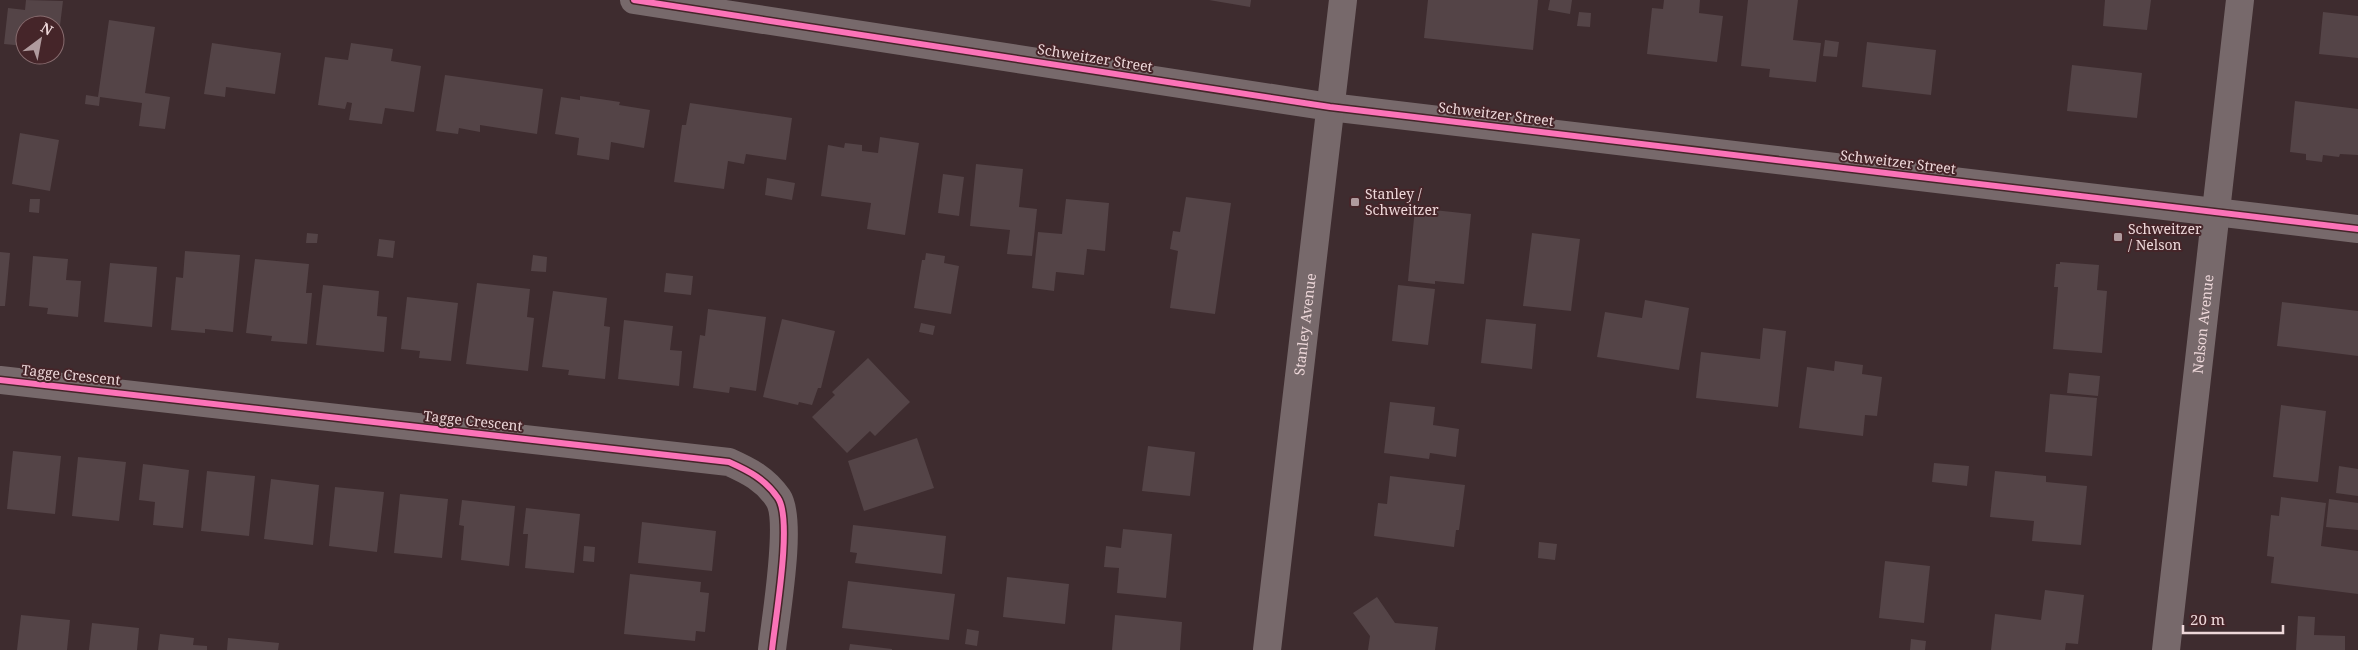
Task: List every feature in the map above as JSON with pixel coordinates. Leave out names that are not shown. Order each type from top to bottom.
[{"type":"street","name":"Schweitzer Street","points":[[634,0],[1330,107],[2358,229]]},
{"type":"street","name":"Stanley Avenue","points":[[1267,650],[1343,0]]},
{"type":"street","name":"Nelson Avenue","points":[[2166,650],[2214,212],[2240,0]]},
{"type":"street","name":"Tagge Crescent","points":[[0,380],[729,462],[758,476],[779,499],[785,526],[772,650]]},
{"type":"building","points":[[26,0],[63,1],[61,15],[15,15],[15,45],[4,44],[8,8],[25,10]]},
{"type":"building","points":[[1209,0],[1251,0],[1250,7]]},
{"type":"building","points":[[1428,0],[1538,0],[1533,50],[1424,38]]},
{"type":"building","points":[[1550,0],[1572,0],[1570,14],[1548,10]]},
{"type":"building","points":[[1664,0],[1700,0],[1699,13],[1723,16],[1717,62],[1647,54],[1652,8],[1663,9]]},
{"type":"building","points":[[1748,0],[1798,0],[1793,40],[1821,43],[1816,82],[1769,77],[1770,69],[1741,66]]},
{"type":"building","points":[[2105,0],[2151,0],[2147,30],[2103,26]]},
{"type":"building","points":[[1579,12],[1591,13],[1590,27],[1577,26]]},
{"type":"building","points":[[2323,12],[2358,16],[2358,58],[2319,54]]},
{"type":"building","points":[[109,20],[155,27],[145,93],[170,97],[165,129],[139,126],[142,103],[100,97],[99,106],[85,104],[86,95],[98,97]]},
{"type":"building","points":[[1825,40],[1839,42],[1837,57],[1823,56]]},
{"type":"building","points":[[1867,42],[1936,50],[1931,95],[1862,87]]},
{"type":"building","points":[[212,43],[281,53],[275,94],[226,87],[225,97],[204,94]]},
{"type":"building","points":[[351,43],[393,49],[391,61],[421,66],[414,112],[385,108],[382,124],[349,120],[352,103],[347,102],[345,109],[318,105],[325,57],[348,60]]},
{"type":"building","points":[[2072,65],[2142,73],[2137,118],[2067,111]]},
{"type":"building","points":[[445,75],[543,89],[537,134],[480,125],[480,132],[459,128],[458,134],[436,131]]},
{"type":"building","points":[[580,96],[620,102],[619,105],[650,110],[644,148],[611,142],[609,160],[577,155],[579,138],[555,134],[561,97],[580,100]]},
{"type":"building","points":[[2295,101],[2358,109],[2358,155],[2340,154],[2339,157],[2323,155],[2322,162],[2306,160],[2306,154],[2290,152]]},
{"type":"building","points":[[690,103],[792,118],[786,160],[746,154],[744,164],[728,161],[724,189],[674,182],[682,125],[686,125]]},
{"type":"building","points":[[20,133],[59,140],[50,191],[12,184]]},
{"type":"building","points":[[880,137],[919,143],[905,235],[867,229],[871,203],[821,196],[828,145],[844,148],[845,143],[862,145],[862,151],[878,153]]},
{"type":"building","points":[[976,164],[1023,169],[1019,207],[1037,209],[1032,256],[1007,254],[1010,230],[970,226]]},
{"type":"building","points":[[943,174],[964,177],[959,216],[938,213]]},
{"type":"building","points":[[767,178],[795,183],[792,200],[765,195]]},
{"type":"building","points":[[1186,197],[1231,203],[1215,314],[1170,308],[1178,251],[1170,249],[1173,231],[1180,232]]},
{"type":"building","points":[[30,199],[40,199],[39,213],[29,212]]},
{"type":"building","points":[[1066,199],[1109,203],[1105,251],[1087,249],[1084,275],[1056,272],[1054,291],[1032,288],[1038,232],[1062,234]]},
{"type":"building","points":[[1415,208],[1471,214],[1464,284],[1435,281],[1435,284],[1408,281]]},
{"type":"building","points":[[307,233],[318,234],[317,243],[306,243]]},
{"type":"building","points":[[1532,233],[1580,239],[1571,311],[1523,306]]},
{"type":"building","points":[[379,239],[395,241],[393,258],[377,256]]},
{"type":"building","points":[[185,251],[240,255],[233,332],[205,329],[205,333],[171,330],[176,277],[183,278]]},
{"type":"building","points":[[0,252],[10,253],[5,306],[0,306]]},
{"type":"building","points":[[926,253],[945,256],[944,263],[959,266],[951,314],[914,308],[922,260],[925,260]]},
{"type":"building","points":[[533,255],[547,257],[546,272],[531,271]]},
{"type":"building","points":[[33,256],[68,259],[66,280],[81,281],[78,317],[47,314],[48,308],[29,306]]},
{"type":"building","points":[[255,259],[309,264],[306,293],[312,293],[307,344],[271,341],[272,336],[246,333]]},
{"type":"building","points":[[2060,262],[2099,265],[2097,290],[2107,291],[2102,353],[2053,349],[2058,287],[2054,287],[2056,264],[2060,264]]},
{"type":"building","points":[[110,263],[157,267],[152,327],[104,322]]},
{"type":"building","points":[[666,273],[693,276],[691,295],[664,292]]},
{"type":"building","points":[[477,283],[530,289],[527,317],[534,318],[528,371],[466,364]]},
{"type":"building","points":[[323,285],[379,291],[377,316],[387,317],[384,352],[316,345]]},
{"type":"building","points":[[1398,285],[1435,289],[1428,345],[1392,341]]},
{"type":"building","points":[[553,291],[607,298],[604,326],[610,327],[605,379],[568,375],[569,370],[542,367]]},
{"type":"building","points":[[407,297],[458,303],[451,361],[419,358],[420,351],[401,349]]},
{"type":"building","points":[[1645,300],[1689,308],[1679,370],[1597,357],[1605,312],[1642,318]]},
{"type":"building","points":[[2282,302],[2358,311],[2358,356],[2277,346]]},
{"type":"building","points":[[708,309],[766,317],[756,391],[730,387],[729,393],[693,388],[700,335],[705,336]]},
{"type":"building","points":[[782,319],[835,331],[821,388],[818,388],[812,405],[799,402],[798,405],[763,397]]},
{"type":"building","points":[[1486,319],[1536,324],[1532,369],[1481,363]]},
{"type":"building","points":[[624,320],[673,326],[670,350],[682,351],[679,386],[618,379]]},
{"type":"building","points":[[921,323],[935,326],[933,335],[919,332]]},
{"type":"building","points":[[1763,328],[1786,331],[1778,407],[1696,398],[1701,352],[1760,359]]},
{"type":"building","points":[[868,358],[910,402],[875,436],[870,431],[847,453],[812,417],[835,395],[832,392]]},
{"type":"building","points":[[1835,361],[1863,365],[1862,374],[1882,377],[1877,416],[1865,415],[1863,436],[1799,428],[1807,367],[1834,371]]},
{"type":"building","points":[[2069,373],[2100,376],[2098,396],[2067,393]]},
{"type":"building","points":[[2050,394],[2097,398],[2092,456],[2045,452]]},
{"type":"building","points":[[1390,402],[1435,407],[1433,425],[1459,429],[1456,457],[1430,453],[1429,459],[1384,453]]},
{"type":"building","points":[[2281,405],[2326,411],[2318,482],[2273,477]]},
{"type":"building","points":[[917,438],[934,488],[864,511],[848,461]]},
{"type":"building","points":[[1148,446],[1195,452],[1190,496],[1142,491]]},
{"type":"building","points":[[13,451],[61,456],[55,514],[7,509]]},
{"type":"building","points":[[78,457],[126,462],[119,521],[72,516]]},
{"type":"building","points":[[1934,463],[1969,466],[1967,486],[1932,482]]},
{"type":"building","points":[[143,464],[189,470],[183,528],[153,525],[155,502],[139,500]]},
{"type":"building","points":[[2339,466],[2358,469],[2358,496],[2336,493]]},
{"type":"building","points":[[207,471],[255,476],[249,536],[201,531]]},
{"type":"building","points":[[1995,471],[2046,476],[2046,482],[2087,486],[2081,545],[2032,541],[2034,521],[1990,517]]},
{"type":"building","points":[[1390,476],[1465,485],[1459,530],[1456,530],[1454,547],[1374,536],[1378,503],[1387,504]]},
{"type":"building","points":[[271,479],[319,485],[313,545],[264,539]]},
{"type":"building","points":[[335,487],[384,492],[377,552],[329,546]]},
{"type":"building","points":[[400,494],[448,499],[442,558],[394,553]]},
{"type":"building","points":[[2281,497],[2326,503],[2321,546],[2358,551],[2358,594],[2271,583],[2274,557],[2267,556],[2271,515],[2279,516]]},
{"type":"building","points":[[2329,499],[2358,503],[2358,530],[2326,527]]},
{"type":"building","points":[[462,500],[515,506],[509,566],[461,560],[464,526],[459,525]]},
{"type":"building","points":[[526,508],[580,514],[574,573],[525,568],[528,534],[523,534]]},
{"type":"building","points":[[642,522],[716,531],[712,571],[638,563]]},
{"type":"building","points":[[853,525],[946,536],[942,574],[855,563],[857,553],[850,552]]},
{"type":"building","points":[[1123,529],[1172,534],[1166,598],[1117,593],[1119,568],[1104,567],[1106,546],[1121,548]]},
{"type":"building","points":[[1539,542],[1557,544],[1555,560],[1538,558]]},
{"type":"building","points":[[584,546],[595,547],[594,562],[583,561]]},
{"type":"building","points":[[1885,561],[1930,566],[1924,623],[1879,618]]},
{"type":"building","points":[[630,574],[701,582],[700,592],[709,593],[705,632],[696,631],[695,641],[624,634]]},
{"type":"building","points":[[1007,577],[1069,584],[1065,624],[1003,617]]},
{"type":"building","points":[[848,581],[955,594],[949,640],[842,628]]},
{"type":"building","points":[[2045,590],[2084,595],[2078,644],[2066,643],[2065,650],[1991,650],[1995,614],[2041,620]]},
{"type":"building","points":[[1377,597],[1395,623],[1438,627],[1435,650],[1368,650],[1370,636],[1353,613]]},
{"type":"building","points":[[21,615],[70,620],[67,650],[17,650]]},
{"type":"building","points":[[1115,615],[1182,622],[1180,650],[1112,650]]},
{"type":"building","points":[[2298,616],[2315,617],[2314,635],[2345,636],[2345,650],[2296,650]]},
{"type":"building","points":[[92,623],[139,628],[137,650],[89,650]]},
{"type":"building","points":[[967,629],[979,631],[977,646],[965,644]]},
{"type":"building","points":[[160,634],[194,638],[193,645],[207,646],[207,650],[158,650]]},
{"type":"building","points":[[228,638],[279,643],[278,650],[227,650]]},
{"type":"building","points":[[1911,639],[1926,641],[1925,650],[1910,650]]},
{"type":"building","points":[[850,644],[892,649],[892,650],[849,650]]},
{"type":"cycle path","points":[[634,0],[1330,107],[2358,229]]},
{"type":"cycle path","points":[[0,380],[729,462],[750,472],[768,486],[778,498],[782,510],[784,527],[782,571],[772,650]]},
{"type":"place","name":"Stanley / Schweitzer","points":[[1355,202]]},
{"type":"place","name":"Schweitzer / Nelson","points":[[2118,237]]}]
